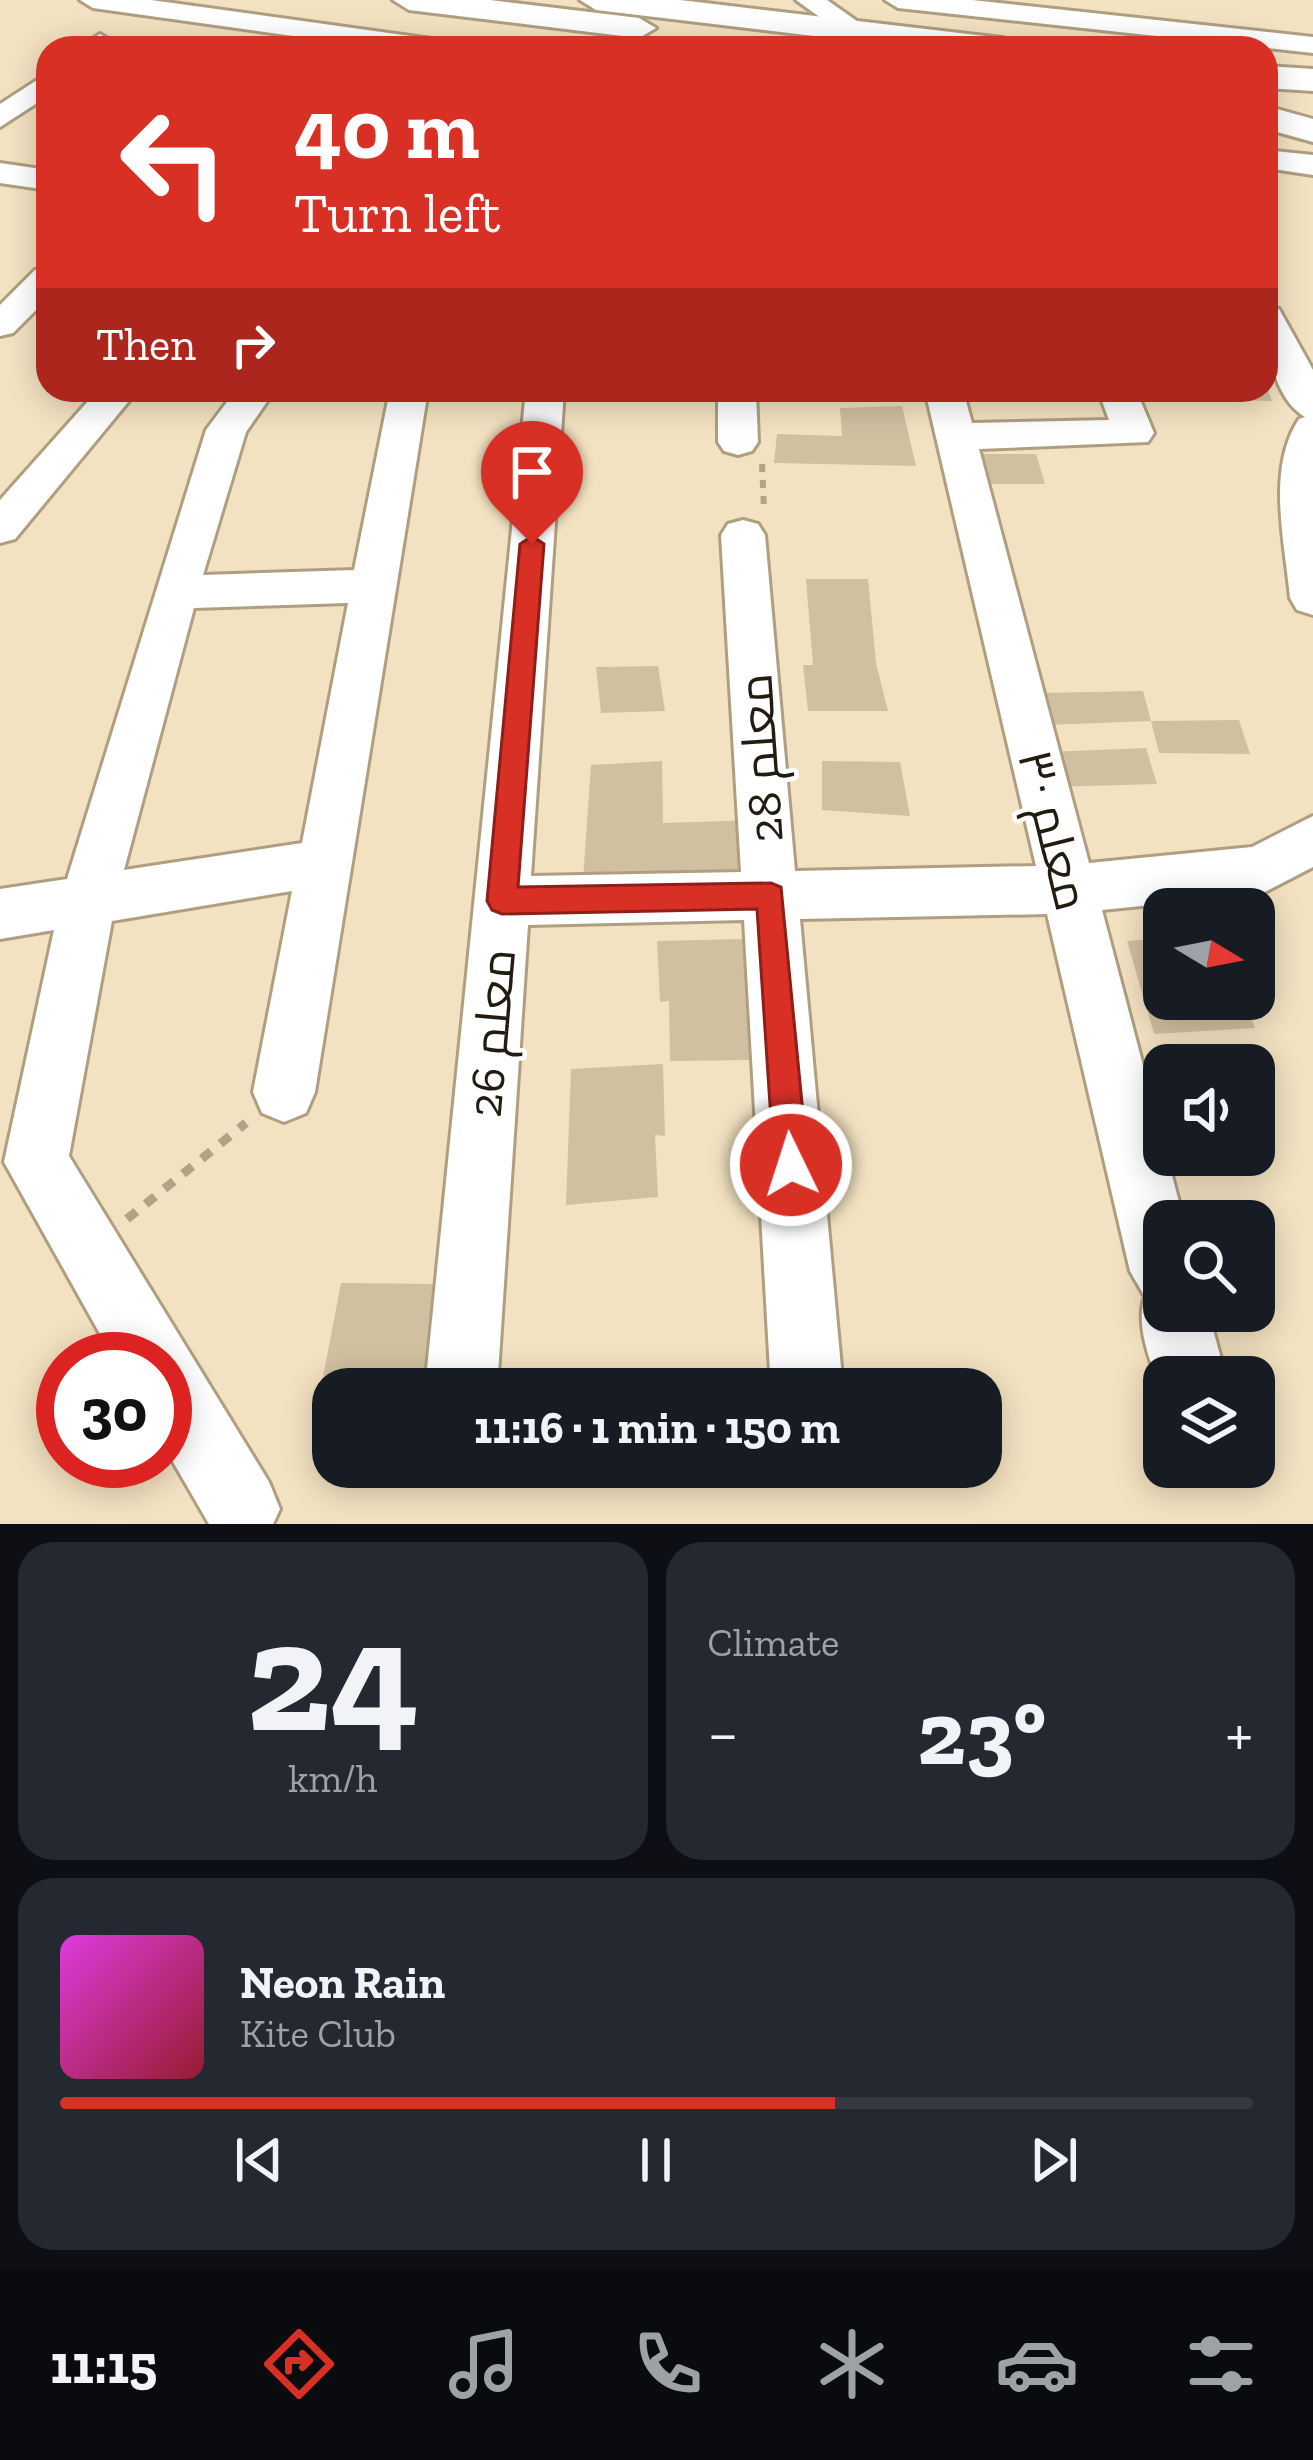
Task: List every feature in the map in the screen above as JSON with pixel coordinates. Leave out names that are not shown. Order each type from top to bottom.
[{"type":"main road","points":[[409,0],[704,36]]},
{"type":"main road","points":[[596,0],[892,36]]},
{"type":"main road","points":[[1278,78],[1313,80]]},
{"type":"main road","points":[[1278,121],[1313,131]]},
{"type":"street","points":[[93,0],[344,36]]},
{"type":"street","points":[[809,0],[856,32]]},
{"type":"street","points":[[898,0],[1230,36]]},
{"type":"street","points":[[1278,41],[1313,45]]},
{"type":"street","points":[[0,118],[36,91]]},
{"type":"street","points":[[1278,161],[1313,165]]},
{"type":"street","points":[[0,172],[36,178]]},
{"type":"street","points":[[0,325],[36,290]]},
{"type":"street","points":[[1278,340],[1313,407]]},
{"type":"street","points":[[0,528],[109,402]]},
{"type":"street","points":[[137,1332],[36,1162],[88,901],[226,430],[247,402]]},
{"type":"street","points":[[284,1092],[407,402]]},
{"type":"street","name":"معلم 26","points":[[463,1368],[544,402]]},
{"type":"street","points":[[737,402],[737,442]]},
{"type":"street","points":[[949,413],[1134,433],[1122,402]]},
{"type":"street","name":"معلم ۳۰","points":[[949,413],[1147,1200]]},
{"type":"street","points":[[1313,428],[1304,444],[1303,469],[1313,598]]},
{"type":"street","name":"معلم 28","points":[[743,535],[805,1368]]},
{"type":"street","points":[[175,592],[373,586]]},
{"type":"street","points":[[502,901],[1069,889],[1261,870],[1313,839]]},
{"type":"street","points":[[0,914],[322,863]]},
{"type":"street","points":[[192,1425],[242,1509]]},
{"type":"path","points":[[737,442],[761,441],[766,535],[743,535]]},
{"type":"path","points":[[88,1250],[284,1092]]},
{"type":"building","points":[[902,406],[916,466],[774,463],[777,434],[842,436],[840,408]]},
{"type":"building","points":[[956,454],[1036,454],[1045,484],[962,484]]},
{"type":"building","points":[[806,579],[868,579],[876,663],[888,711],[808,711],[803,665],[813,665]]},
{"type":"building","points":[[658,666],[665,711],[601,713],[596,667]]},
{"type":"building","points":[[1143,691],[1151,721],[1046,725],[1040,693]]},
{"type":"building","points":[[1239,720],[1250,754],[1159,753],[1151,721]]},
{"type":"building","points":[[1146,748],[1157,784],[1053,787],[1047,752]]},
{"type":"building","points":[[662,761],[663,823],[757,820],[762,877],[583,880],[591,765]]},
{"type":"building","points":[[822,761],[900,762],[910,816],[822,810]]},
{"type":"building","points":[[743,939],[757,1060],[670,1061],[669,1001],[660,1002],[657,941]]},
{"type":"building","points":[[1143,940],[1143,996],[1127,941]]},
{"type":"building","points":[[1150,1020],[1252,1020],[1255,1028],[1154,1034]]},
{"type":"building","points":[[663,1064],[665,1136],[655,1135],[658,1197],[566,1205],[571,1069]]},
{"type":"building","points":[[341,1283],[444,1284],[437,1368],[325,1368]]},
{"type":"route","points":[[532,544],[502,901],[771,896],[791,1165]]}]
